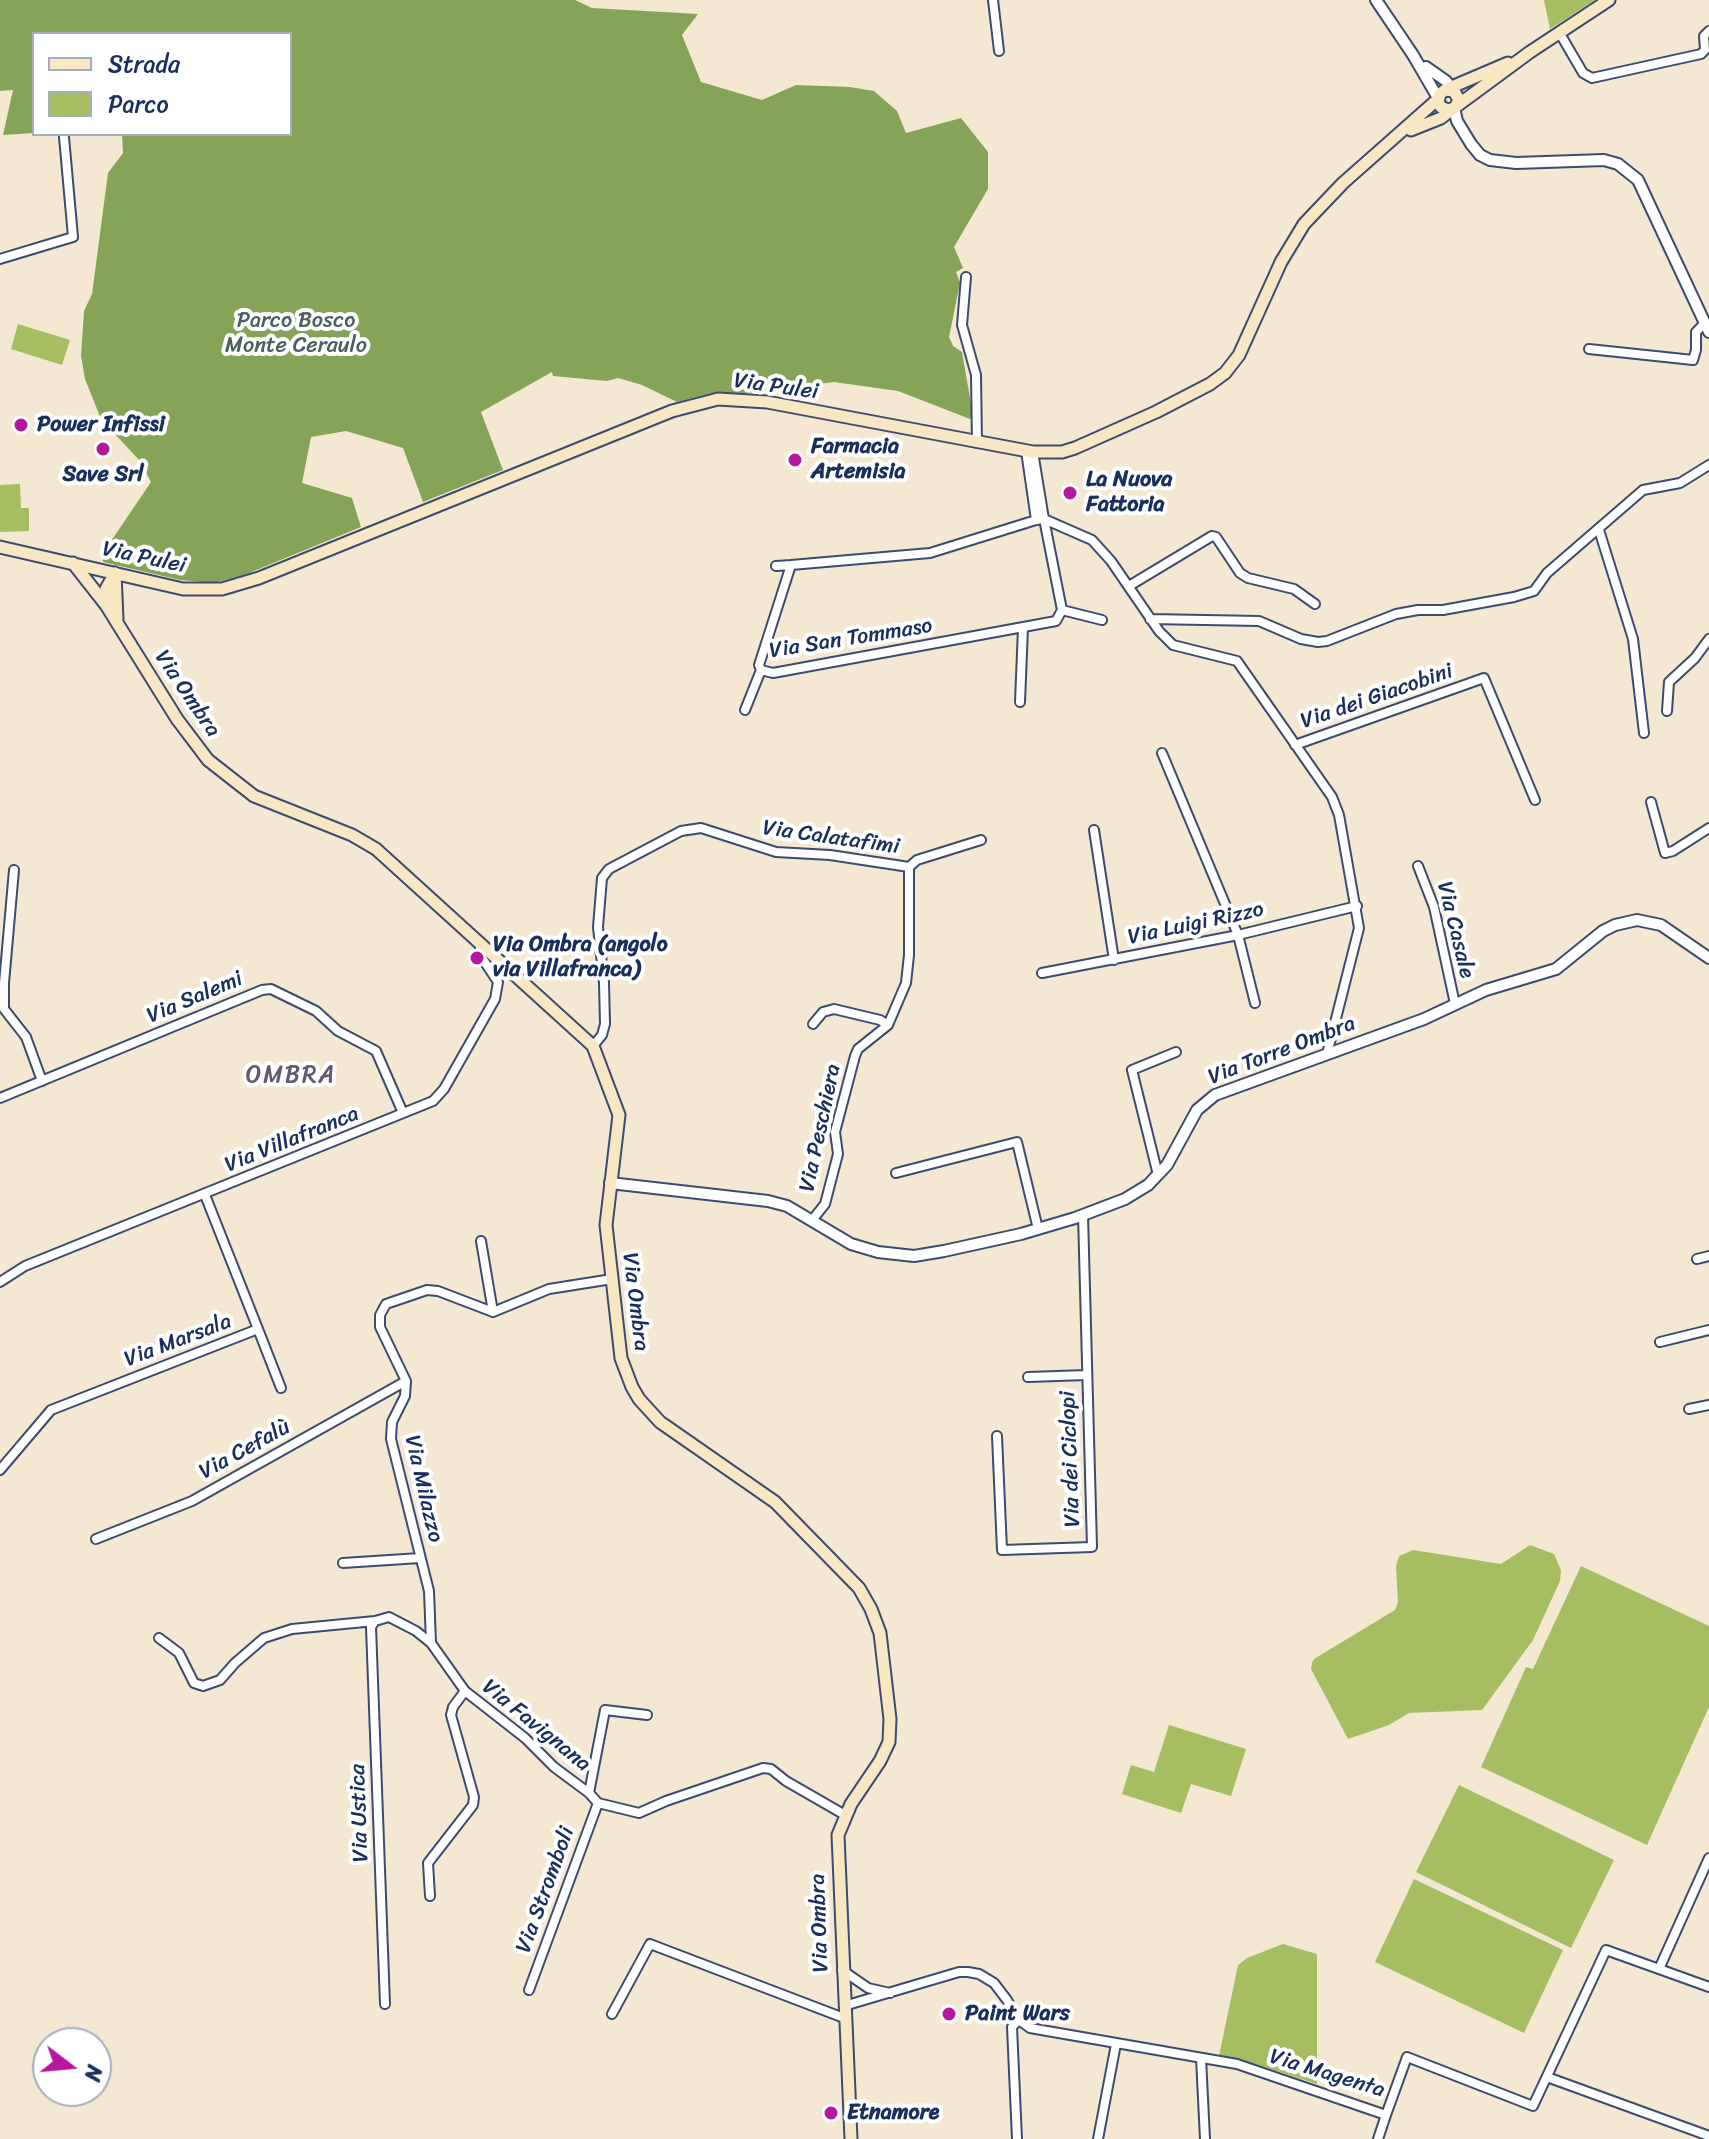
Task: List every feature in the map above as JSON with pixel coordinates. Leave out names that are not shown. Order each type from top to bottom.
[{"type":"main road","points":[[1393,140],[1448,101],[1609,0]]},
{"type":"main road","points":[[1393,140],[1427,122],[1448,101],[1530,52]]},
{"type":"main road","name":"Via Pulei","points":[[0,547],[183,589],[238,586],[672,411],[718,399],[767,402],[1030,452],[1062,452],[1195,392],[1225,373],[1239,355],[1281,262],[1304,224],[1343,183],[1393,140]]},
{"type":"main road","name":"Via Ombra","points":[[73,563],[106,605],[194,744],[227,777],[268,803],[364,841],[483,944],[593,1046],[619,1115],[606,1225],[621,1358],[626,1374],[639,1399],[676,1434],[775,1502],[859,1588],[877,1621],[888,1703],[889,1742],[845,1815],[837,1845],[851,2139]]},
{"type":"main road","points":[[115,573],[118,624]]},
{"type":"main road","points":[[106,605],[106,589],[115,573]]},
{"type":"main road","points":[[117,598],[129,586],[144,580]]},
{"type":"street","points":[[993,0],[999,51]]},
{"type":"street","points":[[1376,0],[1448,101]]},
{"type":"street","points":[[1559,32],[1583,73],[1592,78],[1701,54],[1705,50],[1704,36],[1709,31]]},
{"type":"street","points":[[1413,55],[1434,74],[1457,121],[1480,155],[1501,162],[1604,160],[1618,164],[1638,180],[1707,327],[1696,332],[1693,360],[1589,349]]},
{"type":"street","points":[[0,259],[73,237],[64,137]]},
{"type":"street","points":[[966,277],[962,325],[976,375],[977,443]]},
{"type":"street","points":[[1030,452],[1040,520],[1062,610],[1102,620]]},
{"type":"street","points":[[1150,619],[1259,621],[1301,639],[1327,641],[1396,614],[1443,610],[1514,597],[1534,591],[1547,573],[1643,490],[1680,483],[1709,465]]},
{"type":"street","points":[[776,566],[930,553],[1040,520],[1092,540],[1111,561],[1150,619],[1177,648],[1237,661],[1332,797],[1339,815],[1359,928],[1327,1054]]},
{"type":"street","points":[[1599,530],[1633,639],[1644,733]]},
{"type":"street","points":[[1129,586],[1212,536],[1216,537],[1240,573],[1248,578],[1294,589],[1315,604]]},
{"type":"street","name":"Via San Tommaso","points":[[791,565],[759,665],[761,670],[773,673],[1056,621],[1062,610]]},
{"type":"street","points":[[1020,702],[1023,628]]},
{"type":"street","points":[[1667,711],[1669,682],[1695,658],[1709,639]]},
{"type":"street","points":[[745,710],[761,670]]},
{"type":"street","name":"Via dei Giacobini","points":[[1295,745],[1484,678],[1535,800]]},
{"type":"street","points":[[1162,753],[1238,935],[1255,1003]]},
{"type":"street","points":[[1651,802],[1665,853],[1709,828]]},
{"type":"street","name":"Via Calatafimi","points":[[593,1046],[602,1035],[605,1024],[598,927],[602,878],[609,869],[681,831],[701,828],[776,852],[830,855],[909,867]]},
{"type":"street","points":[[1094,830],[1114,960]]},
{"type":"street","points":[[909,867],[917,860],[981,840]]},
{"type":"street","name":"Via Casale","points":[[1418,866],[1434,907],[1455,1004]]},
{"type":"street","name":"Via Peschiera","points":[[813,1219],[825,1204],[838,1154],[835,1132],[855,1056],[858,1049],[888,1025],[906,983],[909,867]]},
{"type":"street","points":[[14,870],[2,983],[4,1009],[26,1037],[42,1081]]},
{"type":"street","name":"Via Luigi Rizzo","points":[[1042,973],[1238,935],[1357,906]]},
{"type":"street","name":"Via Torre Ombra","points":[[610,1183],[768,1201],[787,1206],[813,1219],[851,1244],[878,1252],[928,1254],[1038,1229],[1125,1199],[1148,1185],[1167,1165],[1197,1110],[1215,1095],[1424,1019],[1500,985],[1556,969],[1603,931],[1625,921],[1661,925],[1709,958]]},
{"type":"street","name":"Via Villafranca","points":[[0,1282],[25,1266],[433,1101],[440,1095],[495,999],[498,982],[482,958],[480,949],[483,944]]},
{"type":"street","name":"Via Salemi","points":[[0,1098],[262,990],[271,989],[316,1011],[338,1031],[376,1051],[403,1113]]},
{"type":"street","points":[[813,1024],[823,1012],[834,1009],[880,1020],[888,1025]]},
{"type":"street","points":[[1158,1175],[1132,1070],[1176,1052]]},
{"type":"street","points":[[896,1173],[1017,1142],[1038,1229]]},
{"type":"street","name":"Via Marsala","points":[[0,1470],[51,1410],[258,1329],[205,1195]]},
{"type":"street","name":"Via dei Ciclopi","points":[[997,1436],[1002,1550],[1092,1547],[1083,1215]]},
{"type":"street","points":[[481,1241],[493,1312]]},
{"type":"street","points":[[1697,1259],[1709,1256]]},
{"type":"street","points":[[406,1381],[380,1327],[380,1315],[386,1304],[432,1290],[493,1312],[549,1289],[612,1279]]},
{"type":"street","points":[[258,1329],[281,1388]]},
{"type":"street","points":[[1660,1342],[1709,1330]]},
{"type":"street","points":[[1028,1377],[1087,1375]]},
{"type":"street","name":"Via Cefalù","points":[[96,1539],[192,1501],[406,1381]]},
{"type":"street","name":"Via Milazzo","points":[[406,1381],[405,1396],[390,1431],[429,1591],[431,1643]]},
{"type":"street","points":[[1689,1409],[1709,1405]]},
{"type":"street","points":[[343,1563],[420,1558]]},
{"type":"street","name":"Via Favignana","points":[[159,1638],[179,1653],[194,1683],[203,1686],[220,1680],[264,1638],[292,1629],[389,1617],[431,1643],[465,1691],[525,1738],[598,1803],[639,1813],[763,1768],[771,1769],[845,1815]]},
{"type":"street","name":"Via Ustica","points":[[375,1621],[371,1627],[385,2004]]},
{"type":"street","points":[[430,1896],[428,1863],[473,1805],[474,1797],[451,1715],[465,1691]]},
{"type":"street","points":[[589,1793],[605,1710],[647,1715]]},
{"type":"street","name":"Via Stromboli","points":[[529,1990],[598,1803]]},
{"type":"street","points":[[1709,1859],[1659,1969],[1709,1987]]},
{"type":"street","points":[[612,2014],[650,1944],[844,2012],[891,1993],[959,1972],[979,1974],[1000,1989],[1019,2020],[1012,2027],[1017,2139]]},
{"type":"street","name":"Via Magenta","points":[[1019,2020],[1030,2028],[1237,2064],[1386,2115],[1407,2057],[1533,2106],[1606,1950],[1659,1969]]},
{"type":"street","points":[[842,1970],[868,1988],[891,1993]]},
{"type":"street","points":[[1098,2139],[1116,2044]]},
{"type":"street","points":[[1201,2058],[1205,2139]]},
{"type":"street","points":[[1547,2077],[1709,2136]]},
{"type":"street","points":[[1378,2139],[1386,2115]]},
{"type":"green space","name":"Parco Bosco Monte Ceraulo","points":[[0,0],[575,0],[592,8],[698,14],[682,35],[701,82],[762,100],[796,85],[874,91],[897,111],[906,133],[961,118],[988,152],[988,189],[954,247],[963,268],[956,272],[960,283],[949,337],[953,346],[962,352],[973,415],[970,419],[898,391],[834,382],[756,393],[711,393],[677,402],[642,385],[618,378],[607,381],[553,376],[552,372],[481,412],[503,470],[423,502],[403,448],[346,431],[311,437],[302,483],[352,498],[361,527],[244,575],[214,583],[180,580],[103,562],[103,553],[151,482],[140,461],[101,419],[85,379],[81,356],[84,311],[92,294],[108,173],[123,153],[122,136],[292,136],[292,32],[32,32],[32,133],[3,135],[13,90],[0,91]]},
{"type":"green space","points":[[1544,0],[1595,0],[1550,29]]},
{"type":"green space","points":[[18,324],[70,340],[62,365],[11,349]]},
{"type":"green space","points":[[20,484],[21,508],[29,508],[29,531],[0,532],[0,485]]},
{"type":"green space","points":[[1530,1545],[1554,1554],[1561,1570],[1560,1581],[1533,1640],[1482,1710],[1409,1713],[1389,1725],[1348,1739],[1311,1669],[1312,1663],[1395,1610],[1398,1602],[1396,1566],[1399,1556],[1413,1550],[1501,1564]]},
{"type":"green space","points":[[1581,1566],[1709,1626],[1709,1707],[1647,1845],[1481,1767],[1526,1667],[1533,1669]]},
{"type":"green space","points":[[1169,1725],[1246,1749],[1231,1796],[1191,1784],[1181,1813],[1122,1794],[1131,1765],[1154,1772]]},
{"type":"green space","points":[[1459,1785],[1614,1860],[1571,1948],[1416,1872]]},
{"type":"green space","points":[[1414,1879],[1563,1950],[1524,2033],[1375,1962]]},
{"type":"green space","points":[[1283,1944],[1317,1954],[1317,2084],[1219,2056],[1238,1965],[1247,1958]]},
{"type":"place","name":"Power Infissi","points":[[21,425]]},
{"type":"place","name":"Save Srl","points":[[103,449]]},
{"type":"place","name":"Farmacia Artemisia","points":[[795,460]]},
{"type":"place","name":"La Nuova Fattoria","points":[[1070,493]]},
{"type":"place","name":"Via Ombra (angolo via Villafranca)","points":[[477,958]]},
{"type":"place","name":"Paint Wars","points":[[949,2014]]},
{"type":"place","name":"Etnamore","points":[[831,2113]]},
{"type":"district","name":"OMBRA","points":[[291,1076]]}]
